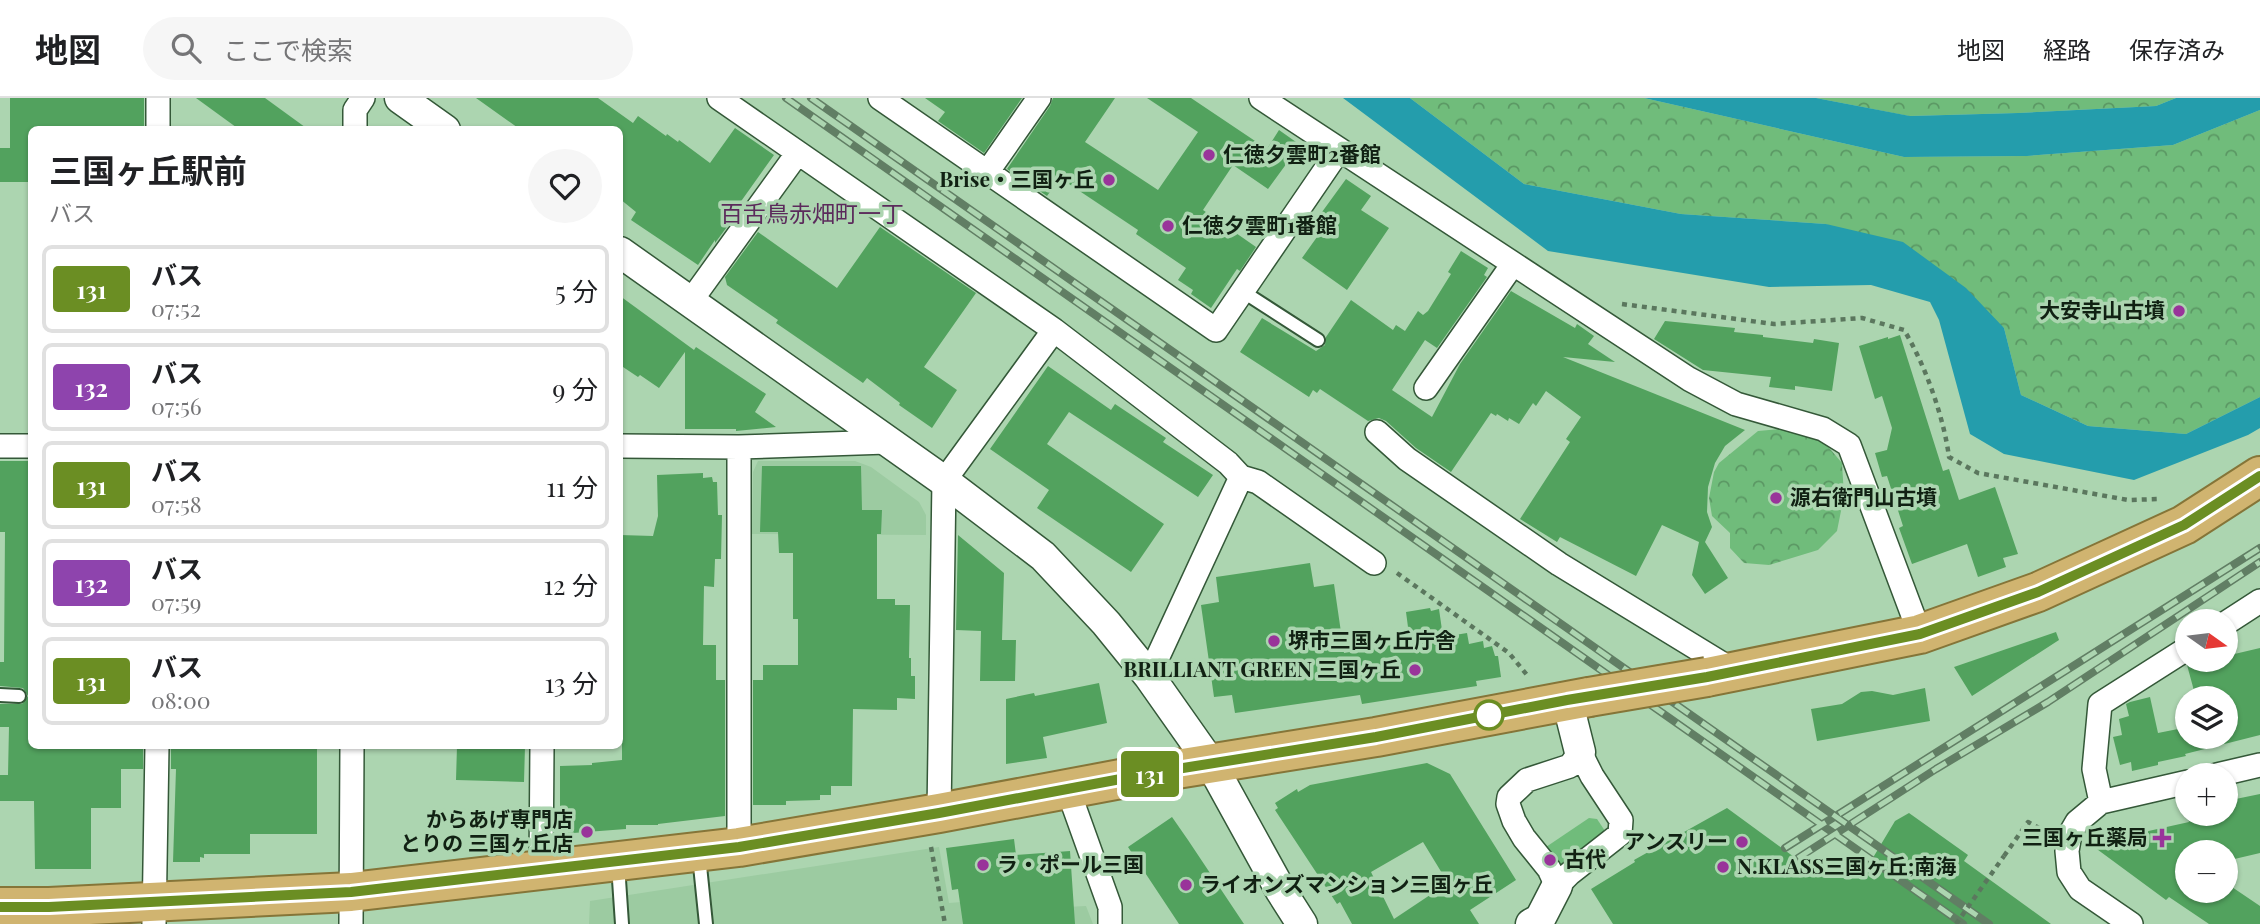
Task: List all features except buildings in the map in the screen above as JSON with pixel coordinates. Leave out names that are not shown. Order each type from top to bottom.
[{"type":"highway","points":[[0,907],[154,913],[351,908],[541,871],[739,847],[935,828],[1068,790],[1376,737],[1920,634],[2038,592],[2184,525],[2260,476]]},
{"type":"street","points":[[158,98],[158,126]]},
{"type":"street","points":[[355,126],[355,110],[363,98]]},
{"type":"street","points":[[400,98],[439,126]]},
{"type":"street","points":[[719,98],[1054,330],[1228,463],[1241,477],[1258,482],[1310,525],[1374,563]]},
{"type":"street","points":[[880,98],[1216,330],[1339,150]]},
{"type":"street","points":[[988,171],[1039,98]]},
{"type":"street","points":[[1261,98],[1689,379],[1736,404],[1823,429],[1849,445],[1920,634]]},
{"type":"street","points":[[690,302],[797,154]]},
{"type":"street","points":[[623,254],[944,481],[1043,556],[1106,623],[1149,676],[1211,764],[1302,924]]},
{"type":"street","points":[[1426,388],[1513,264]]},
{"type":"street","points":[[935,828],[944,481],[1054,330]]},
{"type":"street","points":[[1377,432],[1407,459],[1720,674]]},
{"type":"street","points":[[623,446],[739,447],[887,442]]},
{"type":"street","points":[[0,446],[28,446]]},
{"type":"street","points":[[739,447],[739,847]]},
{"type":"street","points":[[1149,676],[1206,564],[1241,477]]},
{"type":"street","points":[[2238,615],[2260,601]]},
{"type":"street","points":[[2101,802],[2094,769],[2100,704],[2175,656]]},
{"type":"street","points":[[1531,924],[1539,919],[1557,886],[1619,834],[1621,820],[1592,776],[1580,752],[1578,698]]},
{"type":"street","points":[[154,913],[157,749]]},
{"type":"street","points":[[351,908],[352,749]]},
{"type":"street","points":[[541,871],[542,749]]},
{"type":"street","points":[[1557,886],[1549,869],[1524,838],[1508,804],[1510,797],[1527,780],[1570,766],[1580,752]]},
{"type":"street","points":[[2238,770],[2260,765]]},
{"type":"street","points":[[2131,924],[2080,888],[2068,872],[2067,851],[2070,834],[2081,817],[2101,802],[2175,785]]},
{"type":"street","points":[[1068,790],[1110,907],[1110,924]]},
{"type":"lane","points":[[1242,291],[1318,341]]},
{"type":"lane","points":[[0,695],[19,695]]},
{"type":"lane","points":[[699,852],[706,924]]},
{"type":"lane","points":[[618,861],[622,924]]},
{"type":"path","points":[[1614,303],[1774,324],[1862,318],[1904,330],[1916,349],[1925,374],[1946,436],[1949,457],[1978,473],[2128,500],[2165,499]]},
{"type":"path","points":[[1374,563],[1384,564],[1509,653],[1531,682]]},
{"type":"path","points":[[1956,924],[2028,822],[2046,832],[2050,826]]},
{"type":"path","points":[[935,828],[945,924]]},
{"type":"shaded area","points":[[758,461],[855,461],[871,467],[919,502],[926,515],[926,535],[752,534],[753,472]]},
{"type":"shaded area","points":[[939,847],[949,903],[1025,897],[1027,909],[1086,906],[1093,924],[589,924],[590,901]]},
{"type":"green space","points":[[1410,98],[1644,98],[1904,157],[2027,156],[2173,145],[2260,110],[2260,397],[2186,434],[2088,426],[2021,395],[2004,328],[1826,224],[1681,214],[1524,184]]},
{"type":"green space","points":[[1816,98],[2176,98],[2156,106],[1909,116]]},
{"type":"green space","points":[[1791,428],[1825,443],[1842,463],[1844,496],[1837,531],[1818,550],[1769,565],[1744,563],[1730,548],[1730,533],[1712,516],[1709,498],[1714,472],[1719,463],[1758,431]]},
{"type":"green space","points":[[1589,818],[1597,819],[1605,831],[1602,840],[1558,868],[1545,852],[1546,847]]},
{"type":"water","points":[[1343,98],[1410,98],[1524,184],[1681,214],[1826,224],[1903,242],[1966,288],[2004,328],[2021,395],[2088,426],[2186,434],[2260,397],[2260,428],[2134,480],[2004,454],[1970,434],[1939,320],[1930,302],[1871,285],[1769,287],[1548,251]]},
{"type":"water","points":[[1644,98],[1816,98],[1910,116],[2156,106],[2176,98],[2260,98],[2260,110],[2173,145],[2027,156],[1904,157]]},
{"type":"railway","points":[[786,98],[1963,924]]},
{"type":"railway","points":[[811,98],[1989,924]]},
{"type":"railway","points":[[1785,848],[2260,548]]},
{"type":"railway","points":[[1798,858],[1936,769],[2048,702],[2260,562]]},
{"type":"bus line","name":"131","points":[[0,907],[351,892],[739,847],[1707,677],[1920,634],[2038,592],[2184,525],[2260,476]]},
{"type":"place","name":"仁徳夕雲町2番館","points":[[1209,155]]},
{"type":"place","name":"Brise・三国ヶ丘","points":[[1109,180]]},
{"type":"place","name":"仁徳夕雲町1番館","points":[[1168,226]]},
{"type":"place","name":"大安寺山古墳","points":[[2179,311]]},
{"type":"place","name":"源右衛門山古墳","points":[[1776,498]]},
{"type":"place","name":"堺市三国ヶ丘庁舎","points":[[1274,641]]},
{"type":"place","name":"BRILLIANT GREEN 三国ヶ丘","points":[[1415,670]]},
{"type":"place","name":"からあげ専門店 とりの 三国ヶ丘店","points":[[587,832]]},
{"type":"place","name":"三国ヶ丘薬局","points":[[2162,838]]},
{"type":"place","name":"アンスリー","points":[[1742,842]]},
{"type":"place","name":"古代","points":[[1550,860]]},
{"type":"place","name":"ラ・ポール三国","points":[[983,865]]},
{"type":"place","name":"N.KLASS三国ヶ丘;南海","points":[[1723,867]]},
{"type":"place","name":"ライオンズマンション三国ヶ丘","points":[[1186,885]]},
{"type":"district","name":"百舌鳥赤畑町一丁","points":[[812,214]]}]
